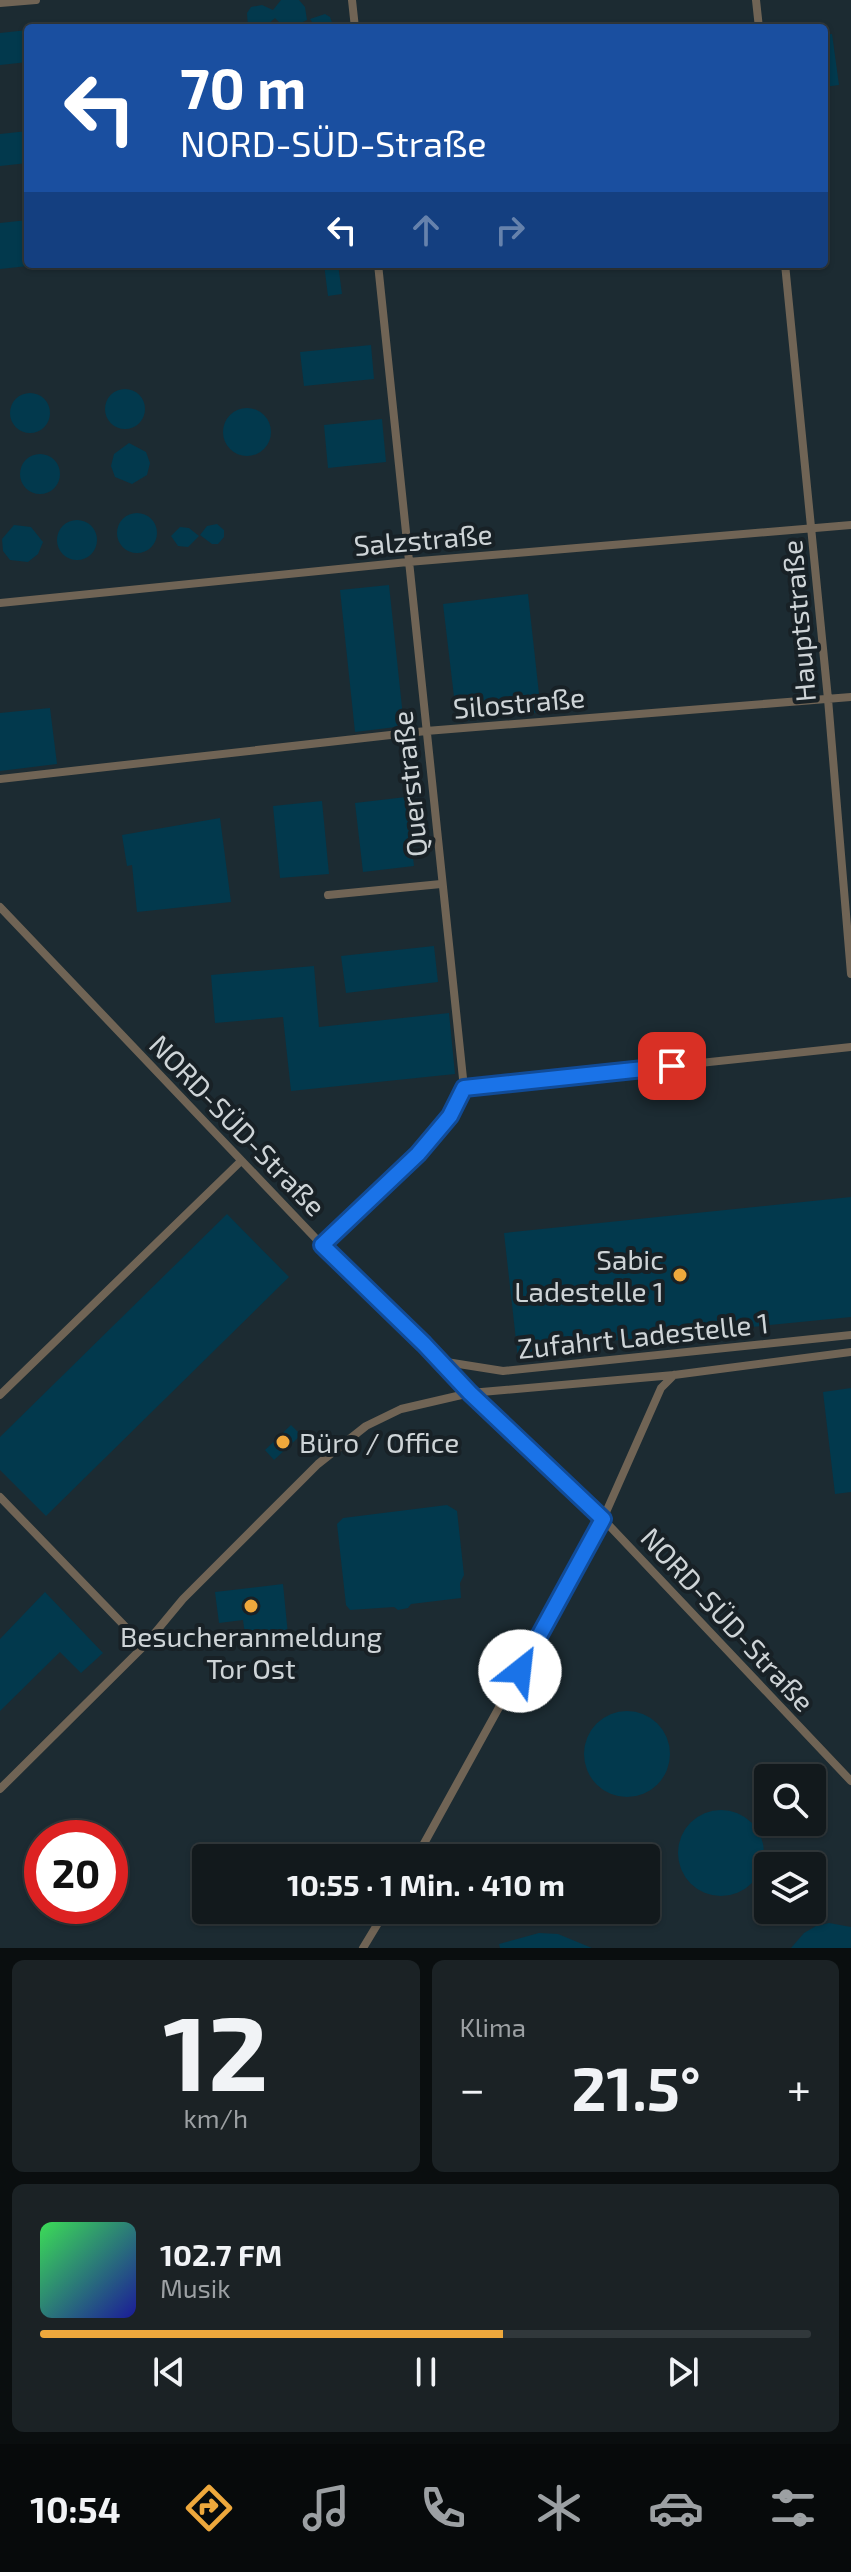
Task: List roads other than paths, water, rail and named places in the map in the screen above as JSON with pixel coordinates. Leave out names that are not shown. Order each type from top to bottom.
[{"type":"lane","points":[[0,3],[36,0]]},
{"type":"lane","points":[[352,0],[355,24]]},
{"type":"lane","points":[[756,0],[759,24]]},
{"type":"lane","name":"Querstraße","points":[[378,268],[464,1088]]},
{"type":"lane","name":"Hauptstraße","points":[[785,268],[828,699],[851,974]]},
{"type":"lane","name":"Salzstraße","points":[[0,603],[408,562],[851,525]]},
{"type":"lane","name":"Silostraße","points":[[0,779],[426,731],[851,697]]},
{"type":"lane","points":[[328,895],[441,884]]},
{"type":"lane","name":"NORD-SÜD-Straße","points":[[0,907],[322,1245],[470,1393],[603,1519],[851,1781]]},
{"type":"lane","points":[[322,1245],[418,1154],[450,1116],[464,1088],[851,1047]]},
{"type":"lane","points":[[0,1395],[241,1161]]},
{"type":"lane","name":"Zufahrt Ladestelle 1","points":[[440,1361],[503,1371],[851,1335]]},
{"type":"lane","points":[[0,1789],[144,1646],[183,1599],[318,1464],[366,1426],[401,1409],[470,1393],[674,1375],[851,1352]]},
{"type":"lane","points":[[424,1844],[603,1519],[661,1388],[674,1375]]},
{"type":"lane","points":[[0,1497],[144,1646]]},
{"type":"lane","points":[[843,1772],[851,1765]]},
{"type":"lane","points":[[363,1948],[378,1924]]},
{"type":"place","name":"Sabic Ladestelle 1","points":[[680,1275]]},
{"type":"place","name":"Büro / Office","points":[[283,1442]]},
{"type":"place","name":"Besucheranmeldung Tor Ost","points":[[251,1606]]}]
